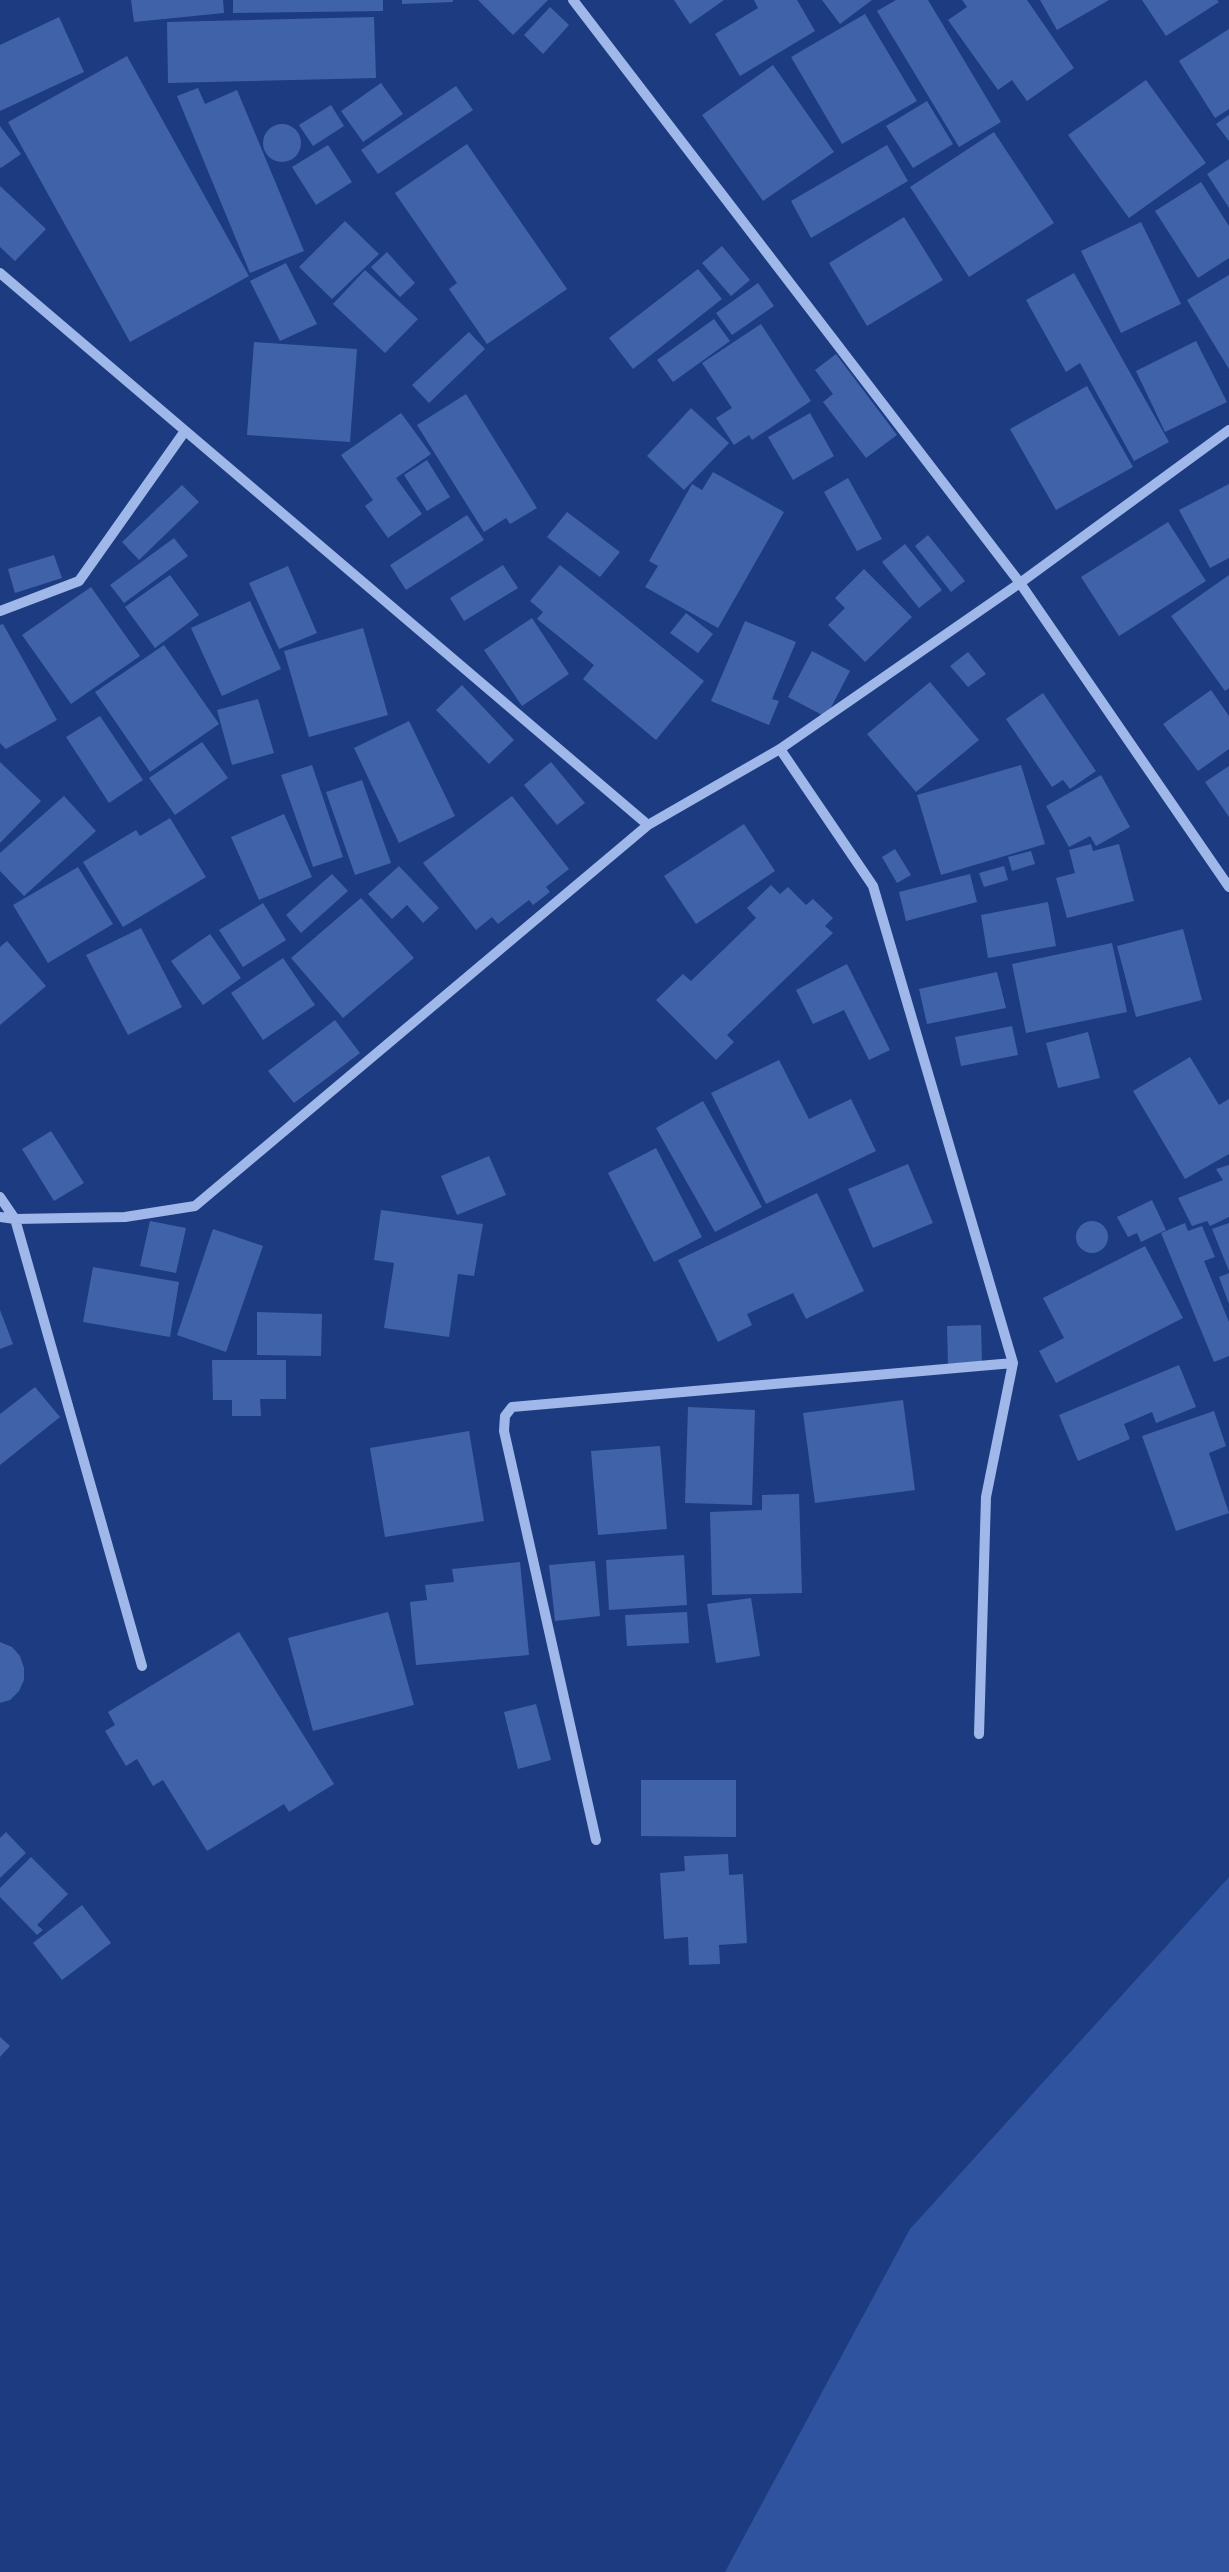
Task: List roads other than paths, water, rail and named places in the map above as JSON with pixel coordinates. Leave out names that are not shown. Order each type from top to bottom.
[{"type":"street","points":[[573,0],[1020,583],[1229,887]]},
{"type":"street","points":[[0,273],[648,825]]},
{"type":"street","points":[[0,611],[79,580],[185,430]]},
{"type":"street","points":[[0,1216],[15,1219],[125,1216],[195,1206],[648,825],[780,749],[1020,583],[1229,430]]},
{"type":"street","points":[[780,749],[873,886],[1013,1363],[986,1497],[979,1734]]},
{"type":"street","points":[[0,1197],[15,1219],[142,1666]]},
{"type":"street","points":[[596,1840],[504,1431],[505,1416],[512,1407],[1013,1363]]}]
